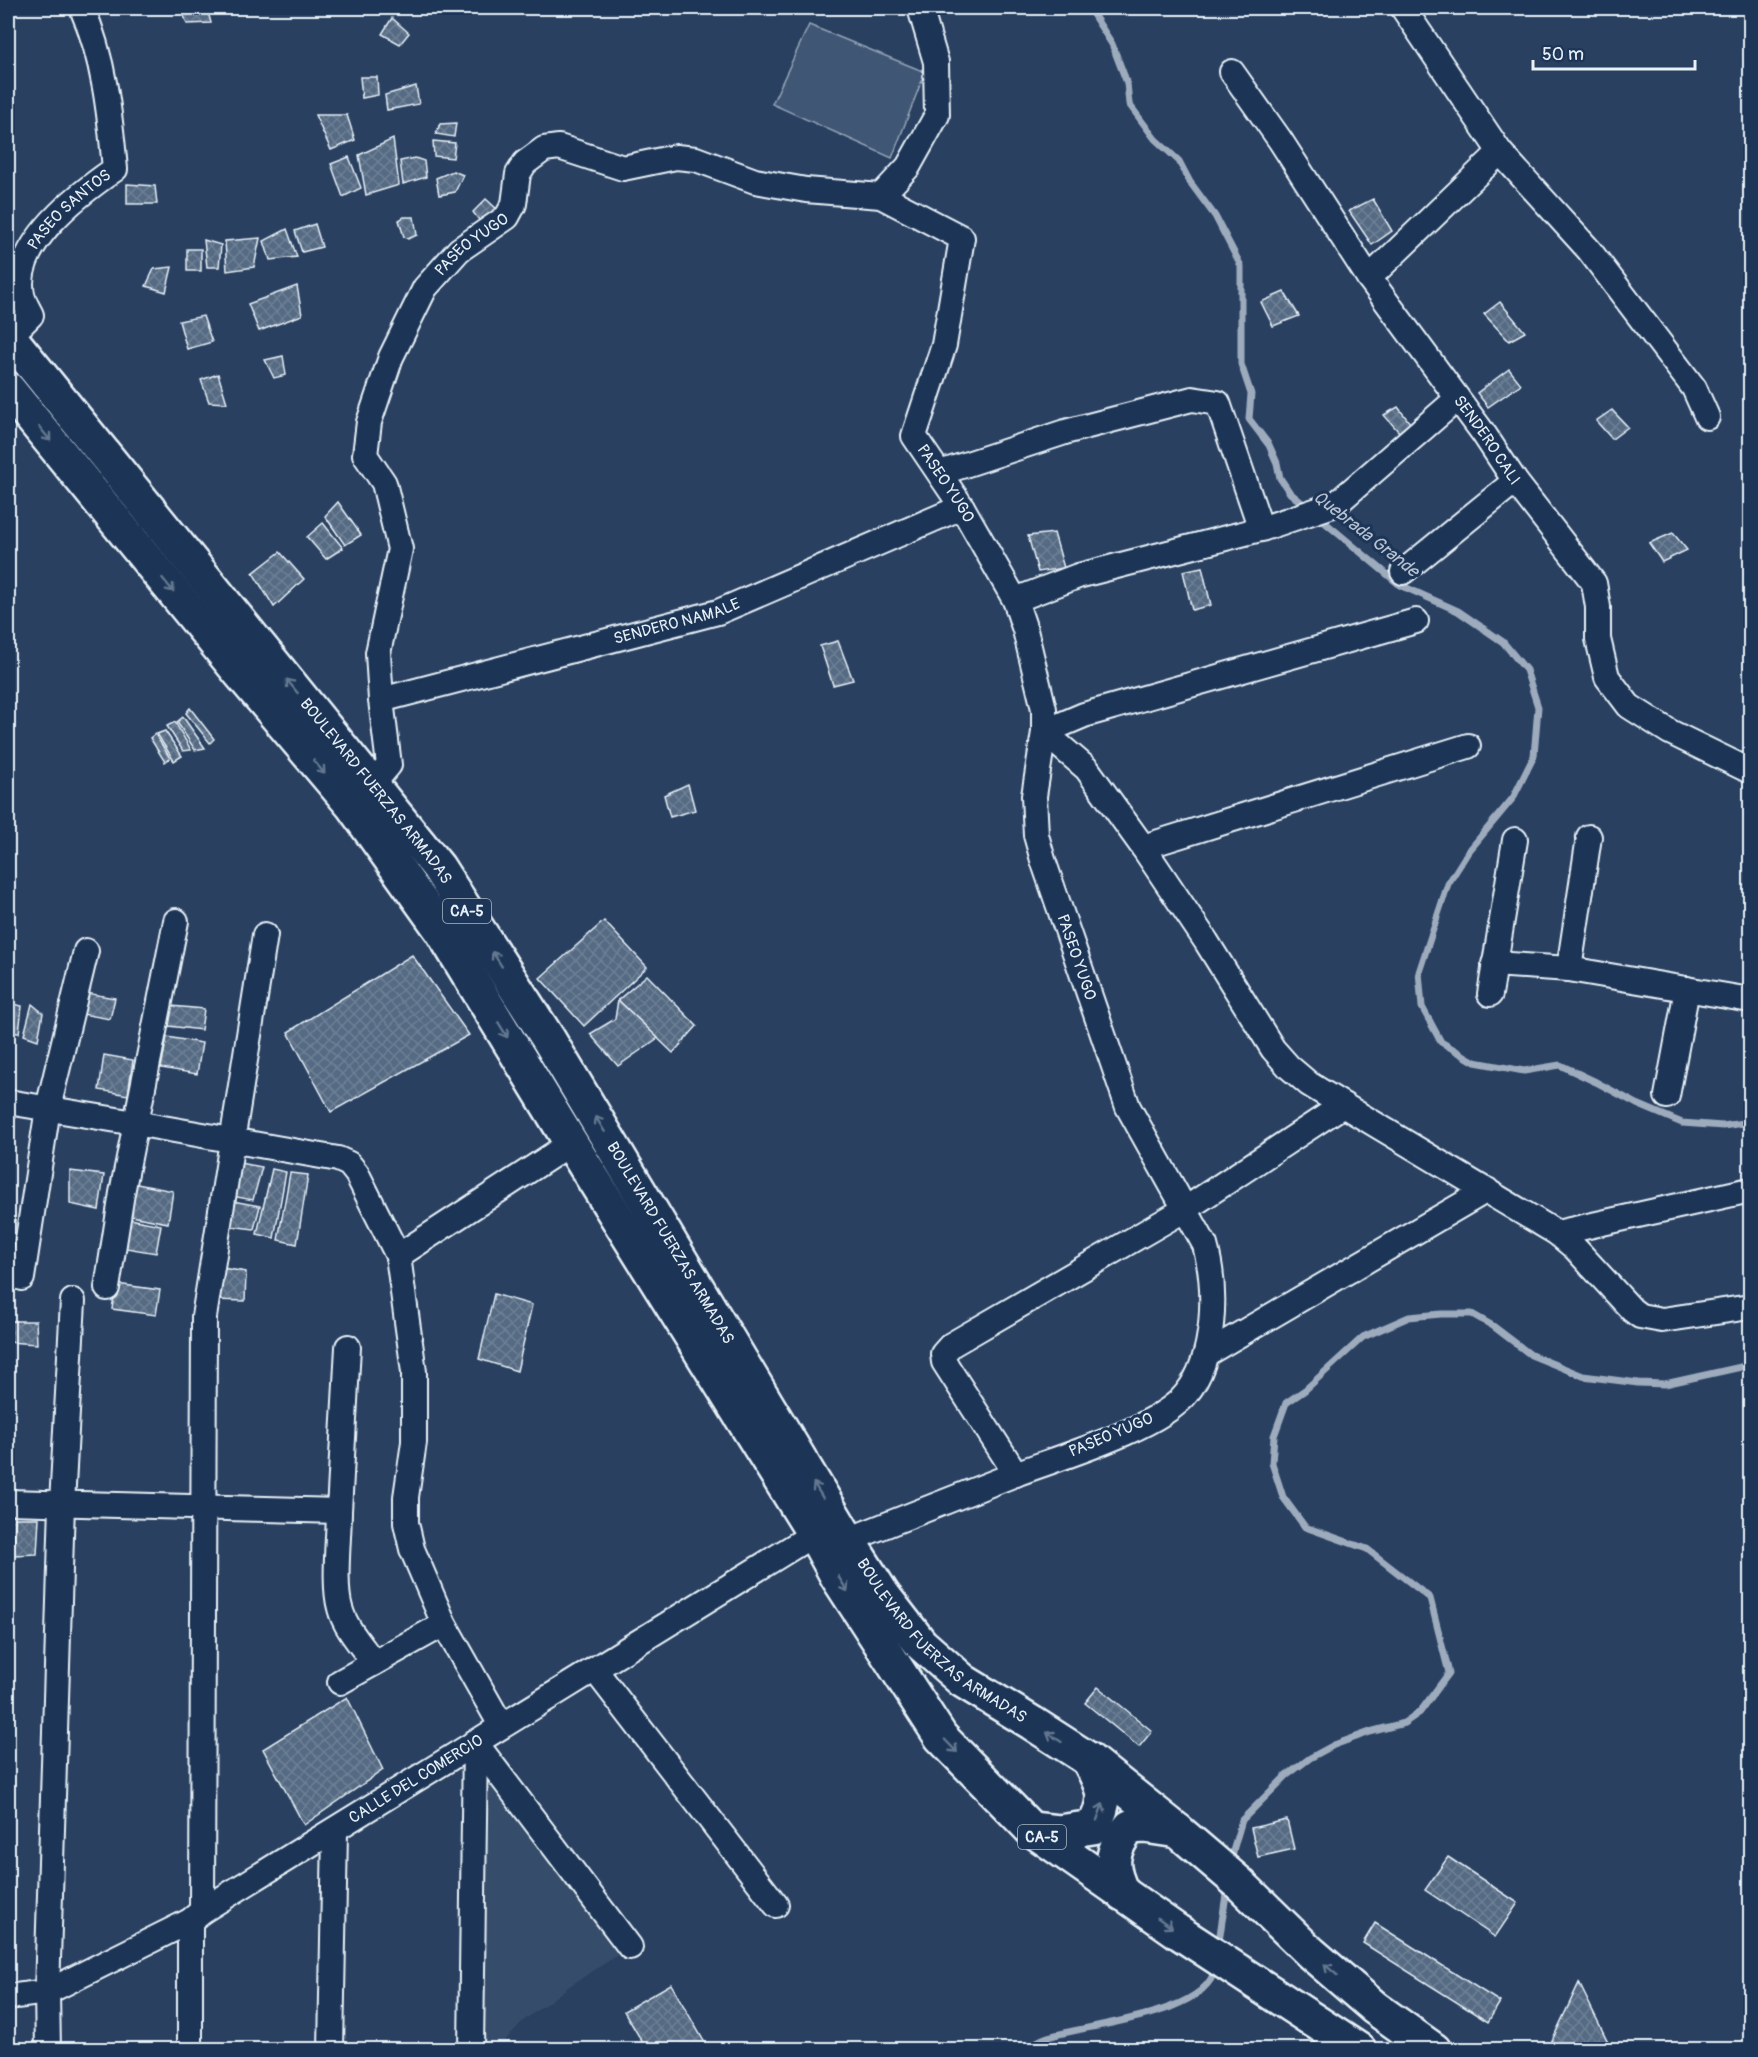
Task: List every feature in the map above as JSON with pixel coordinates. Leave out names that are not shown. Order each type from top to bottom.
[{"type":"highway","name":"BOULEVARD FUERZAS ARMADAS","points":[[8,336],[438,867],[549,1040],[848,1540],[883,1595],[921,1644],[963,1681],[1088,1759],[1239,1883],[1311,1953],[1376,2008],[1434,2049]]},
{"type":"highway","name":"BOULEVARD FUERZAS ARMADAS","points":[[8,389],[352,806],[442,931],[814,1533],[844,1587],[941,1737],[1031,1829],[1177,1931],[1359,2049]]},
{"type":"highway","points":[[1031,1829],[1059,1832],[1093,1827],[1101,1813],[1104,1799],[1100,1782],[1088,1759]]},
{"type":"highway","points":[[1123,1894],[1114,1877],[1113,1855],[1119,1840],[1130,1827],[1145,1826],[1178,1831]]},
{"type":"street","name":"PASEO SANTOS","points":[[8,336],[31,315],[22,294],[22,275],[34,244],[45,227],[93,184],[115,169],[111,128],[101,72],[90,26],[82,8]]},
{"type":"street","points":[[881,196],[908,167],[937,116],[936,62],[920,8]]},
{"type":"street","points":[[1403,8],[1500,152],[1589,250],[1694,388],[1707,417]]},
{"type":"street","name":"SENDERO CALI","points":[[1232,72],[1280,140],[1369,278],[1484,434],[1515,481],[1594,583],[1598,607],[1598,639],[1606,677],[1629,706],[1670,732],[1750,771]]},
{"type":"street","name":"PASEO YUGO","points":[[372,785],[389,765],[378,653],[400,549],[384,483],[365,455],[369,422],[391,357],[425,288],[459,250],[507,217],[514,204],[518,174],[525,163],[544,149],[559,147],[623,168],[676,157],[696,159],[754,181],[806,190],[881,196],[962,238],[944,345],[914,436],[962,507],[1015,600],[1025,630],[1044,709],[1044,732],[1034,796],[1036,835],[1128,1107],[1205,1245],[1210,1262],[1212,1307],[1206,1354],[1195,1381],[1173,1408],[1125,1432],[848,1540]]},
{"type":"street","points":[[1369,278],[1500,152]]},
{"type":"street","points":[[940,473],[1065,432],[1192,399],[1218,403],[1261,529]]},
{"type":"street","points":[[1015,600],[1078,576],[1261,529],[1336,504],[1457,399]]},
{"type":"street","points":[[1403,572],[1515,481]]},
{"type":"street","name":"SENDERO NAMALE","points":[[381,700],[718,612],[962,507]]},
{"type":"street","points":[[1416,621],[1084,715],[1044,732],[1087,769],[1206,941],[1273,1049],[1309,1084],[1557,1233],[1575,1248],[1640,1316],[1662,1320],[1750,1307]]},
{"type":"street","points":[[1143,847],[1468,746]]},
{"type":"street","points":[[1569,969],[1589,837]]},
{"type":"street","points":[[1490,994],[1515,840]]},
{"type":"street","points":[[107,1288],[135,1122],[176,921]]},
{"type":"street","points":[[190,2049],[196,1916],[204,1507],[204,1317],[265,935]]},
{"type":"street","points":[[22,1278],[48,1108],[86,951]]},
{"type":"street","points":[[1494,964],[1569,969],[1750,1000]]},
{"type":"street","points":[[1667,1096],[1687,989]]},
{"type":"street","points":[[8,1102],[135,1122],[338,1159],[349,1164],[357,1174],[398,1256],[415,1390],[414,1442],[406,1497],[406,1523],[412,1549],[444,1623],[501,1725]]},
{"type":"street","points":[[1016,1474],[944,1362],[943,1354],[951,1345],[1184,1210],[1343,1105]]},
{"type":"street","points":[[398,1256],[571,1143]]},
{"type":"street","points":[[1206,1354],[1487,1190]]},
{"type":"street","points":[[1557,1233],[1750,1190]]},
{"type":"street","points":[[48,2049],[62,1504],[73,1301]]},
{"type":"street","points":[[348,1347],[337,1596],[340,1610],[351,1631],[374,1663]]},
{"type":"street","points":[[8,1502],[339,1510]]},
{"type":"street","name":"CALLE DEL COMERCIO","points":[[8,1997],[48,1992],[196,1916],[814,1533]]},
{"type":"street","points":[[340,1682],[444,1623]]},
{"type":"street","points":[[595,1670],[776,1905]]},
{"type":"street","points":[[474,1742],[630,1947]]},
{"type":"street","points":[[471,2049],[474,1742]]},
{"type":"street","points":[[331,2049],[334,1831]]},
{"type":"shaded area","points":[[809,25],[925,72],[892,158],[772,104]]},
{"type":"shaded area","points":[[482,1766],[624,1951],[571,1985],[523,2021],[497,2049],[481,2050]]},
{"type":"building","points":[[181,8],[207,8],[211,23],[187,24]]},
{"type":"building","points":[[392,18],[409,33],[400,44],[382,34]]},
{"type":"building","points":[[360,77],[377,77],[378,95],[362,98]]},
{"type":"building","points":[[416,86],[419,104],[387,110],[385,95]]},
{"type":"building","points":[[315,115],[347,115],[355,140],[331,150]]},
{"type":"building","points":[[456,123],[454,137],[436,134],[440,124]]},
{"type":"building","points":[[393,139],[399,185],[366,195],[359,155]]},
{"type":"building","points":[[433,141],[455,143],[453,158],[434,156]]},
{"type":"building","points":[[349,157],[361,188],[343,197],[331,164]]},
{"type":"building","points":[[415,158],[424,161],[426,177],[403,184],[400,161]]},
{"type":"building","points":[[453,171],[463,175],[455,192],[439,195],[436,178]]},
{"type":"building","points":[[127,184],[155,186],[157,204],[127,204]]},
{"type":"building","points":[[486,199],[500,212],[482,224],[473,212]]},
{"type":"building","points":[[1373,199],[1392,231],[1372,245],[1349,211]]},
{"type":"building","points":[[404,217],[414,217],[417,235],[408,239],[404,237],[399,220]]},
{"type":"building","points":[[315,224],[322,247],[302,252],[295,231]]},
{"type":"building","points":[[287,229],[297,257],[270,260],[264,241]]},
{"type":"building","points":[[260,238],[254,267],[227,271],[225,241]]},
{"type":"building","points":[[204,240],[221,245],[219,267],[207,267]]},
{"type":"building","points":[[187,249],[201,249],[201,271],[187,271]]},
{"type":"building","points":[[172,267],[166,292],[146,286],[154,269]]},
{"type":"building","points":[[297,286],[302,315],[259,331],[248,304]]},
{"type":"building","points":[[1284,292],[1299,316],[1273,326],[1261,302]]},
{"type":"building","points":[[1500,302],[1525,332],[1509,341],[1484,314]]},
{"type":"building","points":[[203,316],[212,342],[187,349],[179,321]]},
{"type":"building","points":[[283,356],[286,375],[274,378],[265,360]]},
{"type":"building","points":[[1509,369],[1521,384],[1488,407],[1477,393]]},
{"type":"building","points":[[218,374],[227,403],[209,402],[201,380]]},
{"type":"building","points":[[1398,407],[1410,423],[1399,432],[1384,415]]},
{"type":"building","points":[[1612,410],[1628,427],[1612,439],[1596,421]]},
{"type":"building","points":[[338,502],[361,535],[345,545],[325,516]]},
{"type":"building","points":[[323,523],[343,548],[326,559],[307,537]]},
{"type":"building","points":[[1054,533],[1064,568],[1038,572],[1028,536]]},
{"type":"building","points":[[1673,533],[1687,550],[1662,562],[1649,543]]},
{"type":"building","points":[[280,552],[304,579],[274,607],[253,573]]},
{"type":"building","points":[[1202,567],[1211,605],[1192,610],[1183,571]]},
{"type":"building","points":[[838,641],[853,680],[833,685],[820,646]]},
{"type":"building","points":[[190,708],[214,739],[210,743],[186,713]]},
{"type":"building","points":[[183,717],[205,748],[195,750],[177,722]]},
{"type":"building","points":[[175,722],[191,750],[183,751],[167,726]]},
{"type":"building","points":[[165,731],[182,756],[174,761],[157,734]]},
{"type":"building","points":[[155,734],[170,758],[165,762],[150,738]]},
{"type":"building","points":[[688,784],[695,810],[670,817],[664,795]]},
{"type":"building","points":[[604,921],[647,967],[584,1026],[540,978]]},
{"type":"building","points":[[412,955],[469,1035],[331,1112],[288,1032]]},
{"type":"building","points":[[647,975],[697,1026],[673,1053],[618,1000]]},
{"type":"building","points":[[86,993],[115,998],[110,1019],[82,1014]]},
{"type":"building","points":[[618,1000],[658,1038],[618,1066],[590,1034],[615,1019]]},
{"type":"building","points":[[8,1003],[22,1006],[19,1033],[8,1032]]},
{"type":"building","points":[[32,1004],[43,1013],[38,1040],[24,1035]]},
{"type":"building","points":[[171,1006],[204,1009],[201,1030],[169,1026]]},
{"type":"building","points":[[167,1037],[202,1043],[197,1074],[161,1068]]},
{"type":"building","points":[[104,1055],[133,1060],[128,1095],[99,1090]]},
{"type":"building","points":[[234,1162],[262,1167],[253,1200],[226,1195]]},
{"type":"building","points":[[272,1169],[286,1172],[274,1238],[257,1234]]},
{"type":"building","points":[[70,1171],[104,1175],[99,1210],[70,1204]]},
{"type":"building","points":[[290,1173],[308,1175],[297,1244],[278,1240]]},
{"type":"building","points":[[132,1183],[173,1191],[168,1223],[126,1215]]},
{"type":"building","points":[[227,1200],[260,1206],[254,1229],[222,1225]]},
{"type":"building","points":[[125,1218],[161,1225],[156,1253],[120,1247]]},
{"type":"building","points":[[222,1268],[246,1272],[245,1301],[215,1300]]},
{"type":"building","points":[[116,1284],[160,1290],[156,1315],[112,1309]]},
{"type":"building","points":[[494,1294],[532,1305],[517,1371],[479,1359]]},
{"type":"building","points":[[8,1321],[36,1321],[37,1344],[8,1342]]},
{"type":"building","points":[[15,1518],[39,1518],[37,1554],[14,1555]]},
{"type":"building","points":[[8,1521],[11,1521],[10,1554],[8,1553]]},
{"type":"building","points":[[1098,1687],[1152,1731],[1139,1747],[1085,1703]]},
{"type":"building","points":[[347,1697],[383,1770],[304,1825],[263,1749]]},
{"type":"building","points":[[1287,1820],[1294,1849],[1258,1857],[1251,1828]]},
{"type":"building","points":[[1448,1857],[1518,1903],[1495,1937],[1425,1890]]},
{"type":"building","points":[[1375,1923],[1500,2002],[1488,2022],[1363,1943]]},
{"type":"building","points":[[1579,1983],[1612,2050],[1548,2049]]},
{"type":"building","points":[[671,1984],[709,2050],[647,2050],[624,2011]]},
{"type":"waterway","name":"Quebrada Grande","points":[[1089,8],[1112,44],[1127,83],[1129,104],[1155,139],[1179,161],[1190,182],[1215,216],[1241,266],[1241,364],[1251,394],[1249,419],[1269,445],[1277,463],[1280,478],[1290,493],[1308,508]]},
{"type":"waterway","name":"Quebrada Grande","points":[[1316,515],[1400,585],[1458,611],[1503,642],[1526,670],[1538,707],[1534,756],[1513,798],[1468,852],[1448,884],[1419,972],[1422,1007],[1441,1042],[1475,1062],[1524,1071],[1560,1065],[1637,1104],[1682,1123],[1723,1126],[1750,1122]]},
{"type":"waterway","points":[[1231,1865],[1242,1820],[1286,1776],[1310,1758],[1334,1745],[1404,1723],[1420,1712],[1449,1673],[1430,1598],[1367,1549],[1305,1527],[1283,1497],[1272,1463],[1274,1436],[1286,1403],[1305,1390],[1363,1337],[1409,1317],[1441,1314],[1472,1314],[1493,1326],[1531,1355],[1583,1376],[1665,1384],[1750,1365]]},
{"type":"waterway","points":[[1218,1948],[1227,1888]]},
{"type":"waterway","points":[[1025,2050],[1045,2038],[1168,2008],[1191,1998],[1207,1985],[1215,1968]]}]
